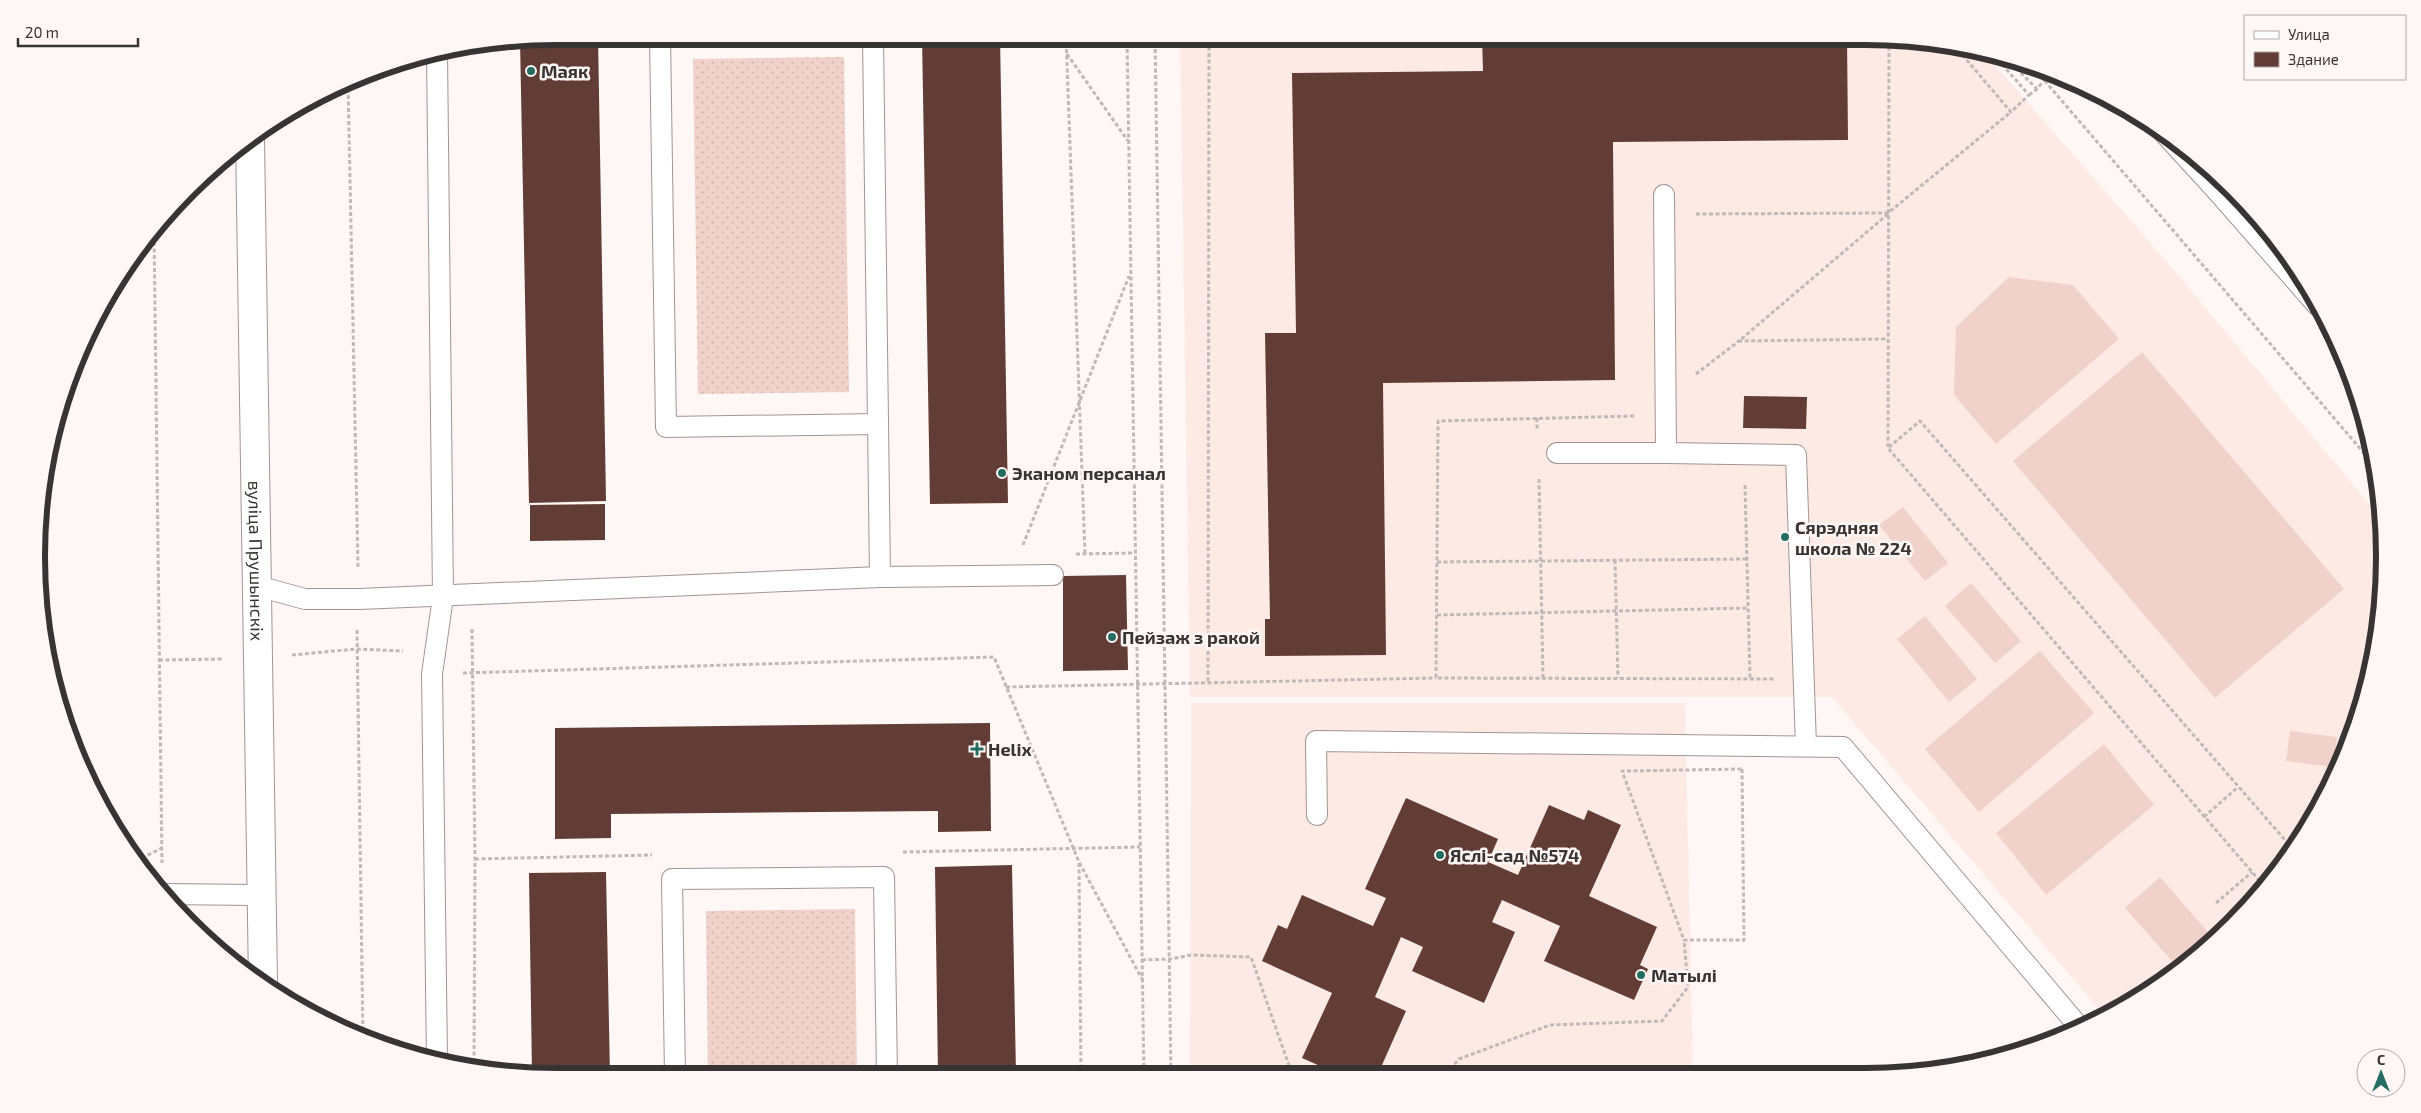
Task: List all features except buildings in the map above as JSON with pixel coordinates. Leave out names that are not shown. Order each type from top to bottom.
[{"type":"street","name":"вуліца Прушынскіх","points":[[250,147],[263,975]]},
{"type":"lane","points":[[660,45],[666,427],[878,424]]},
{"type":"lane","points":[[872,45],[880,577]]},
{"type":"lane","points":[[437,59],[442,597],[432,674],[437,1054]]},
{"type":"lane","points":[[1664,205],[1666,453]]},
{"type":"lane","points":[[2237,207],[2288,269]]},
{"type":"lane","points":[[1557,453],[1796,455],[1806,746]]},
{"type":"lane","points":[[257,586],[305,599],[359,599],[442,597],[880,577],[1054,575]]},
{"type":"lane","points":[[1316,815],[1316,741],[1844,747],[2075,1022]]},
{"type":"lane","points":[[675,1068],[672,879],[884,877],[887,1068]]},
{"type":"lane","points":[[172,894],[262,895]]},
{"type":"path","points":[[1066,45],[1078,407],[1085,554]]},
{"type":"path","points":[[1127,45],[1144,1068]]},
{"type":"path","points":[[1155,45],[1166,683],[1170,1068]]},
{"type":"path","points":[[1208,681],[1209,45]]},
{"type":"path","points":[[1889,46],[1888,448],[2260,881]]},
{"type":"path","points":[[1066,52],[1128,141]]},
{"type":"path","points":[[1962,55],[2011,112]]},
{"type":"path","points":[[2001,63],[2029,94]]},
{"type":"path","points":[[2016,68],[2037,88]]},
{"type":"path","points":[[2042,77],[2365,453]]},
{"type":"path","points":[[1436,678],[1438,421],[1645,415],[1738,341],[1888,213],[2011,112],[2045,80]]},
{"type":"path","points":[[348,90],[359,599],[356,649],[363,1030]]},
{"type":"path","points":[[1664,205],[1888,213]]},
{"type":"path","points":[[154,241],[162,871]]},
{"type":"path","points":[[1020,555],[1130,273]]},
{"type":"path","points":[[1738,341],[1888,339]]},
{"type":"path","points":[[1537,418],[1538,437]]},
{"type":"path","points":[[1888,448],[1920,421],[2288,844]]},
{"type":"path","points":[[1744,454],[1750,679]]},
{"type":"path","points":[[1538,475],[1543,678]]},
{"type":"path","points":[[1437,562],[1747,559]]},
{"type":"path","points":[[1615,560],[1618,678]]},
{"type":"path","points":[[1437,615],[1748,608]]},
{"type":"path","points":[[356,649],[408,651],[432,674],[994,657],[1079,862],[1142,979]]},
{"type":"path","points":[[1006,687],[1137,685],[1208,681],[1436,678],[1803,679]]},
{"type":"path","points":[[1451,1068],[1459,1059],[1550,1025],[1662,1021],[1688,987],[1684,940],[1622,771],[1742,769],[1744,940],[1684,940]]},
{"type":"path","points":[[2204,817],[2238,787]]},
{"type":"path","points":[[143,857],[162,848]]},
{"type":"path","points":[[1079,862],[1081,1068]]},
{"type":"path","points":[[2216,903],[2252,872]]},
{"type":"path","points":[[1142,960],[1170,959],[1191,955],[1251,957],[1290,1068]]},
{"type":"shaded area","name":"Сярэдняя школа № 224","points":[[1180,45],[1864,45],[1931,49],[1992,61],[2179,276],[2374,509],[2376,556],[2375,590],[2366,656],[2359,689],[2349,721],[2323,783],[2290,841],[2249,894],[2226,918],[2202,941],[2149,982],[2100,1010],[1832,697],[1190,697]]},
{"type":"shaded area","points":[[844,57],[849,392],[698,394],[693,59]]},
{"type":"shaded area","points":[[2009,277],[2073,285],[2119,339],[1996,444],[1954,395],[1956,327]]},
{"type":"shaded area","points":[[2142,352],[2344,589],[2215,698],[2013,461]]},
{"type":"shaded area","points":[[1903,507],[1948,563],[1925,581],[1879,525]]},
{"type":"shaded area","points":[[1971,583],[2021,641],[1995,663],[1945,606]]},
{"type":"shaded area","points":[[1925,616],[1977,679],[1949,702],[1897,639]]},
{"type":"shaded area","points":[[2040,651],[2094,713],[1979,812],[1925,749]]},
{"type":"shaded area","name":"Яслі-сад №574","points":[[1191,703],[1685,703],[1693,1068],[1190,1068]]},
{"type":"shaded area","points":[[2290,731],[2337,737],[2334,758],[2330,767],[2286,761]]},
{"type":"shaded area","points":[[2104,744],[2154,805],[2046,895],[1996,833]]},
{"type":"shaded area","points":[[2160,877],[2209,934],[2174,963],[2125,908]]},
{"type":"shaded area","points":[[855,909],[857,1068],[708,1068],[706,911]]},
{"type":"place","name":"Маяк","points":[[531,71]]},
{"type":"place","name":"Эканом персанал","points":[[1002,473]]},
{"type":"place","name":"Сярэдняя школа № 224","points":[[1785,537]]},
{"type":"place","name":"Пейзаж з ракой","points":[[1112,637]]},
{"type":"place","name":"Helix","points":[[977,749]]},
{"type":"place","name":"Яслі-сад №574","points":[[1440,855]]},
{"type":"place","name":"Матылі","points":[[1641,975]]}]
